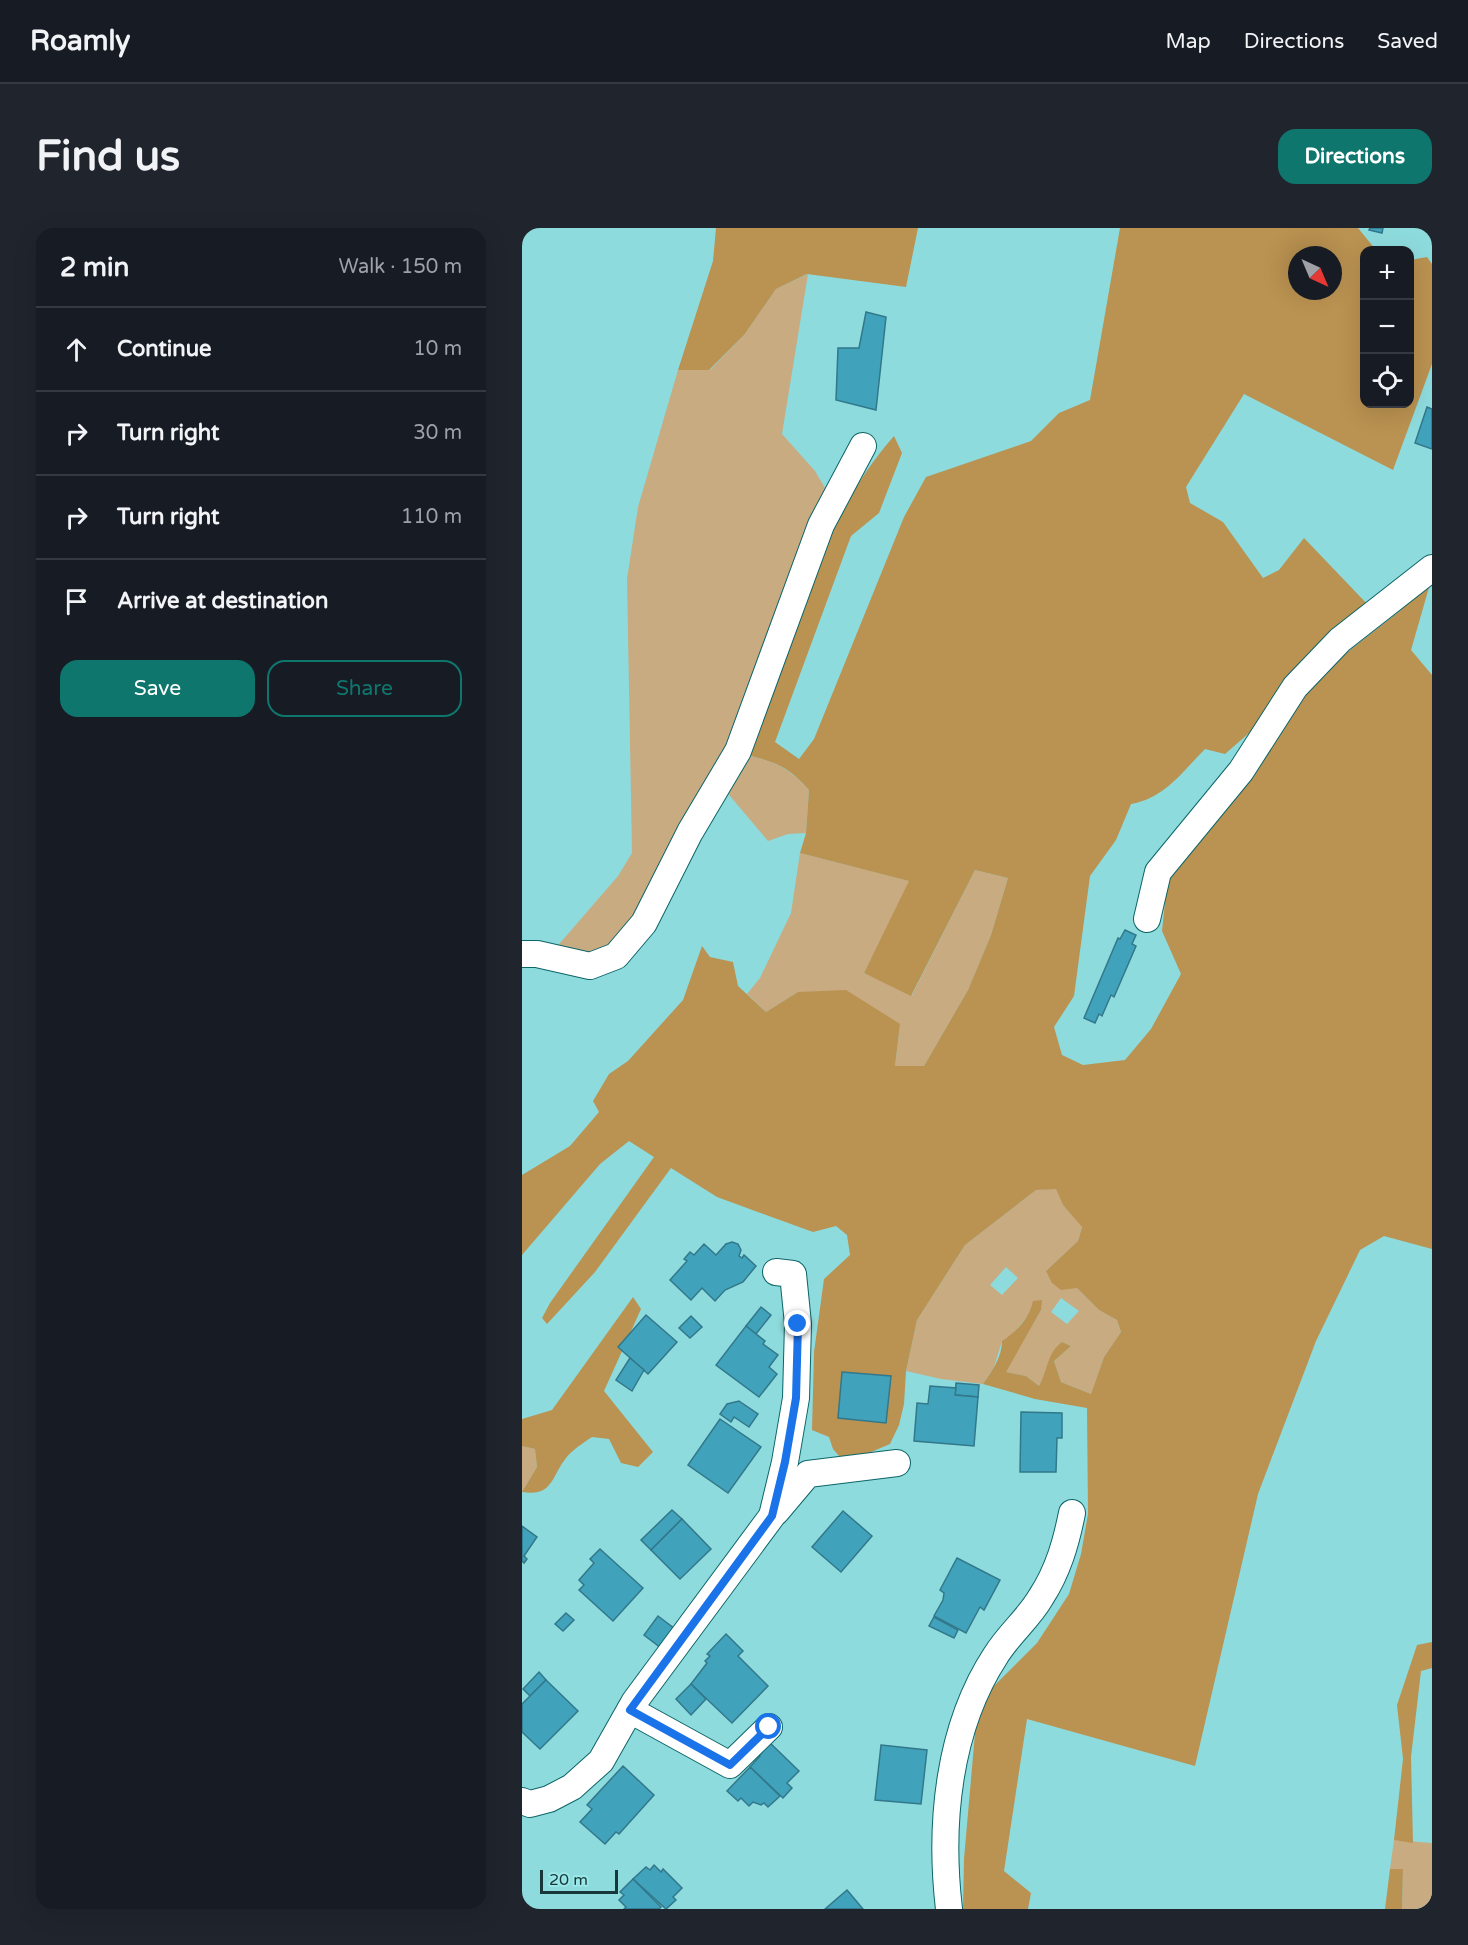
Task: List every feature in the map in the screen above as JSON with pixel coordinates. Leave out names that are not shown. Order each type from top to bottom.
[{"type":"street","points":[[522,954],[537,954],[590,966],[616,956],[644,923],[690,832],[738,751],[821,525],[863,446]]},
{"type":"street","points":[[1147,918],[1158,872],[1241,771],[1294,687],[1340,640],[1432,568]]},
{"type":"street","points":[[772,1516],[785,1462],[796,1398],[797,1334],[793,1274],[776,1272]]},
{"type":"street","points":[[522,1801],[531,1804],[542,1801],[572,1787],[601,1761],[630,1710],[772,1516],[808,1474],[897,1464]]},
{"type":"street","points":[[949,1909],[944,1870],[953,1757],[976,1695],[996,1655],[1041,1598],[1064,1551],[1072,1513]]},
{"type":"street","points":[[630,1710],[730,1765],[769,1727]]},
{"type":"shaded area","points":[[716,228],[918,228],[906,287],[807,274],[776,289],[744,335],[709,370],[678,370],[713,261]]},
{"type":"shaded area","points":[[1120,228],[1358,228],[1373,246],[1360,246],[1360,408],[1414,408],[1414,259],[1427,257],[1432,264],[1432,364],[1393,470],[1244,394],[1186,487],[1190,503],[1223,522],[1263,578],[1279,570],[1304,538],[1370,607],[1264,720],[1225,754],[1205,749],[1163,790],[1143,801],[1131,804],[1116,840],[1090,876],[1074,996],[1054,1027],[1062,1055],[1083,1065],[1125,1060],[1151,1029],[1181,974],[1162,931],[1167,884],[1180,860],[1298,691],[1401,610],[1432,577],[1411,650],[1432,675],[1432,1249],[1384,1236],[1360,1250],[1316,1341],[1258,1494],[1195,1766],[1027,1719],[1004,1871],[1031,1893],[1028,1909],[963,1909],[964,1859],[976,1722],[991,1689],[1037,1643],[1069,1594],[1081,1554],[1088,1514],[1087,1408],[1035,1399],[983,1384],[998,1358],[1002,1341],[1022,1324],[1033,1301],[1042,1300],[1041,1310],[1006,1372],[1026,1376],[1039,1386],[1053,1351],[1062,1342],[1071,1346],[1054,1361],[1061,1382],[1091,1394],[1104,1357],[1121,1332],[1117,1320],[1099,1310],[1077,1288],[1061,1290],[1052,1283],[1046,1271],[1078,1241],[1082,1227],[1063,1205],[1056,1189],[1036,1190],[965,1245],[917,1320],[906,1371],[904,1404],[899,1425],[890,1444],[845,1463],[833,1449],[829,1437],[812,1430],[814,1352],[824,1279],[850,1255],[847,1235],[836,1226],[813,1232],[717,1197],[671,1168],[595,1272],[547,1324],[542,1318],[550,1303],[654,1157],[629,1141],[600,1164],[522,1255],[522,1175],[570,1146],[599,1112],[593,1101],[609,1074],[628,1061],[683,1000],[702,946],[710,957],[733,962],[738,986],[766,1012],[798,992],[846,990],[900,1024],[895,1066],[924,1066],[968,990],[991,935],[1008,878],[975,870],[911,996],[864,973],[909,881],[800,853],[806,833],[809,790],[794,775],[780,766],[745,754],[806,588],[824,547],[844,507],[867,470],[894,436],[902,453],[879,513],[851,536],[775,742],[799,759],[814,739],[904,517],[926,477],[1031,441],[1059,413],[1090,400]]},
{"type":"shaded area","points":[[808,274],[782,434],[815,471],[825,488],[747,711],[639,920],[593,959],[554,950],[618,876],[632,853],[627,579],[638,507],[678,370],[710,370],[744,335],[776,289]]},
{"type":"shaded area","points":[[745,754],[780,766],[809,790],[806,833],[788,834],[768,841],[724,789]]},
{"type":"shaded area","points":[[800,853],[910,881],[864,973],[912,995],[975,870],[1008,878],[991,935],[968,990],[924,1066],[895,1066],[900,1024],[798,992],[766,1012],[747,994],[760,978],[791,913]]},
{"type":"shaded area","points":[[1056,1188],[1063,1205],[1082,1226],[1078,1241],[1046,1271],[1077,1288],[1099,1310],[1117,1320],[1121,1332],[1104,1357],[1091,1394],[1061,1382],[1054,1361],[1071,1346],[1062,1342],[1039,1386],[1026,1376],[1005,1372],[1041,1310],[1041,1300],[1012,1335],[1002,1341],[994,1367],[983,1384],[941,1379],[906,1371],[917,1320],[965,1245],[1036,1190]],"holes":[[[1006,1267],[1018,1278],[1002,1295],[990,1285]],[[1061,1298],[1079,1311],[1067,1324],[1051,1312]]]},
{"type":"shaded area","points":[[633,1297],[641,1309],[604,1391],[653,1452],[638,1467],[621,1463],[609,1439],[592,1437],[568,1455],[546,1488],[532,1493],[522,1492],[537,1467],[535,1449],[522,1446],[522,1419],[552,1410]]},
{"type":"shaded area","points":[[522,1446],[535,1449],[537,1467],[522,1492]]},
{"type":"shaded area","points":[[1432,1642],[1432,1668],[1421,1671],[1411,1757],[1413,1843],[1394,1840],[1403,1759],[1397,1705],[1417,1645]]},
{"type":"shaded area","points":[[1394,1840],[1432,1843],[1432,1909],[1402,1909],[1403,1869],[1390,1869]]},
{"type":"shaded area","points":[[1390,1869],[1403,1869],[1402,1909],[1385,1909]]},
{"type":"building","points":[[1370,228],[1383,228],[1382,233],[1369,230]]},
{"type":"building","points":[[866,312],[886,317],[876,410],[836,400],[838,348],[859,348]]},
{"type":"building","points":[[1427,407],[1432,409],[1432,449],[1415,443]]},
{"type":"building","points":[[1125,930],[1136,935],[1132,944],[1136,946],[1114,997],[1111,995],[1102,1016],[1099,1014],[1095,1023],[1084,1018],[1118,938],[1120,939]]},
{"type":"building","points":[[732,1242],[738,1244],[741,1250],[739,1256],[742,1258],[744,1255],[756,1266],[743,1282],[725,1290],[715,1301],[702,1288],[691,1300],[670,1280],[687,1261],[684,1259],[690,1252],[694,1255],[704,1244],[716,1255],[726,1244]]},
{"type":"building","points":[[761,1307],[771,1315],[756,1334],[746,1326]]},
{"type":"building","points":[[646,1315],[677,1342],[648,1374],[618,1347]]},
{"type":"building","points":[[691,1316],[702,1327],[690,1338],[679,1328]]},
{"type":"building","points":[[746,1326],[765,1341],[763,1344],[778,1355],[769,1367],[777,1374],[759,1397],[716,1365]]},
{"type":"building","points":[[630,1358],[644,1370],[632,1391],[616,1380]]},
{"type":"building","points":[[842,1372],[891,1376],[886,1423],[838,1418]]},
{"type":"building","points":[[956,1383],[979,1385],[978,1397],[955,1395]]},
{"type":"building","points":[[930,1386],[956,1388],[955,1395],[978,1397],[974,1446],[914,1441],[917,1403],[928,1404]]},
{"type":"building","points":[[739,1401],[758,1414],[749,1427],[734,1417],[731,1422],[720,1414],[727,1404]]},
{"type":"building","points":[[1021,1412],[1062,1413],[1062,1438],[1057,1438],[1056,1472],[1020,1472]]},
{"type":"building","points":[[720,1419],[761,1447],[728,1493],[688,1465]]},
{"type":"building","points":[[672,1510],[682,1519],[651,1550],[641,1540]]},
{"type":"building","points":[[843,1511],[872,1536],[841,1572],[812,1547]]},
{"type":"building","points":[[682,1519],[711,1549],[680,1579],[651,1550]]},
{"type":"building","points":[[522,1526],[537,1537],[524,1556],[527,1559],[524,1563],[522,1561]]},
{"type":"building","points":[[600,1549],[643,1588],[613,1621],[579,1590],[584,1585],[579,1580],[594,1563],[590,1559]]},
{"type":"building","points":[[957,1558],[1000,1580],[984,1610],[980,1607],[966,1633],[934,1616],[943,1600],[944,1593],[940,1590]]},
{"type":"building","points":[[566,1613],[574,1620],[563,1631],[555,1624]]},
{"type":"building","points":[[658,1616],[675,1629],[661,1648],[644,1635]]},
{"type":"building","points":[[934,1617],[958,1630],[954,1638],[929,1626]]},
{"type":"building","points":[[726,1634],[743,1651],[738,1656],[768,1686],[732,1723],[691,1684],[707,1663],[705,1661],[710,1656],[707,1654]]},
{"type":"building","points":[[539,1672],[546,1680],[530,1696],[523,1689]]},
{"type":"building","points":[[546,1680],[578,1711],[540,1749],[522,1732],[522,1704]]},
{"type":"building","points":[[691,1684],[706,1699],[691,1715],[676,1699]]},
{"type":"building","points":[[768,1741],[799,1771],[787,1783],[792,1788],[783,1798],[750,1767],[760,1756],[757,1753]]},
{"type":"building","points":[[881,1745],[927,1750],[921,1804],[875,1800]]},
{"type":"building","points":[[623,1766],[654,1795],[619,1834],[616,1832],[605,1844],[580,1822],[592,1809],[587,1805]]},
{"type":"building","points":[[750,1767],[780,1796],[768,1807],[764,1803],[761,1805],[753,1802],[749,1806],[741,1798],[738,1801],[727,1791]]},
{"type":"building","points":[[654,1865],[661,1872],[663,1869],[682,1888],[673,1897],[676,1900],[666,1909],[633,1879],[646,1867],[650,1870]]},
{"type":"building","points":[[633,1879],[661,1907],[659,1909],[624,1909],[626,1907],[619,1900],[624,1895],[620,1892]]},
{"type":"building","points":[[847,1890],[863,1909],[825,1909]]},
{"type":"route","points":[[769,1727],[730,1765],[630,1710],[772,1516],[785,1462],[796,1398],[798,1324]]}]
